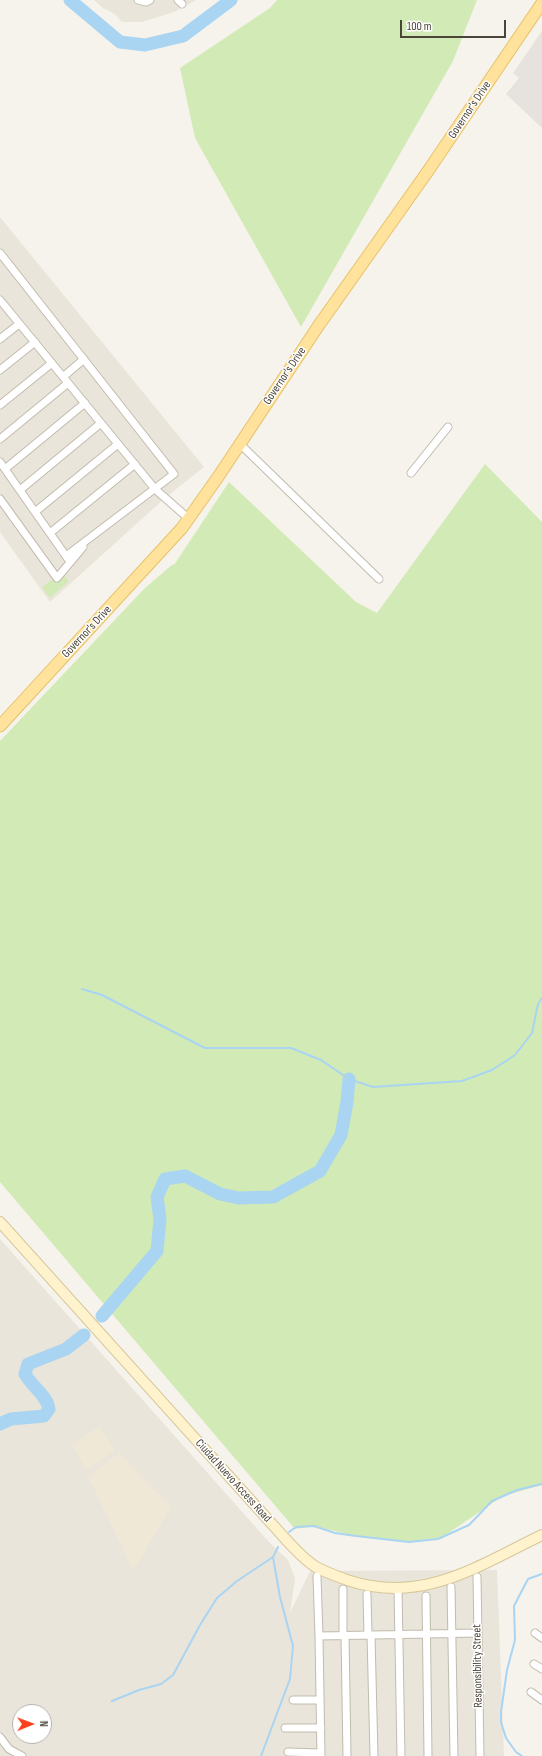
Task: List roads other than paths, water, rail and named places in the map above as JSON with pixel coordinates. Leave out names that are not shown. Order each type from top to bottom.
[{"type":"main road","name":"Governor's Drive","points":[[0,726],[157,556],[188,518],[240,444],[319,325],[428,171],[542,4]]},
{"type":"street","points":[[138,0],[146,2],[150,0]]},
{"type":"street","points":[[0,253],[174,474],[91,537],[68,559],[57,578],[0,499]]},
{"type":"street","points":[[1,303],[35,342],[155,489],[188,518]]},
{"type":"street","points":[[0,339],[19,324]]},
{"type":"street","points":[[0,370],[35,342]]},
{"type":"street","points":[[63,376],[84,359]]},
{"type":"street","points":[[0,405],[52,364]]},
{"type":"street","points":[[0,439],[68,383]]},
{"type":"street","points":[[5,469],[85,403]]},
{"type":"street","points":[[20,490],[101,423]]},
{"type":"street","points":[[411,473],[448,427]]},
{"type":"street","points":[[35,512],[118,444]]},
{"type":"street","points":[[240,444],[379,579]]},
{"type":"street","points":[[0,462],[68,559]]},
{"type":"street","points":[[50,533],[135,464]]},
{"type":"street","name":"Ciudad Nuevo Access Road","points":[[0,1222],[178,1421],[292,1545],[316,1566],[337,1576],[375,1587],[413,1588],[439,1582],[462,1573],[542,1536]]},
{"type":"street","points":[[288,1752],[321,1754],[317,1576]]},
{"type":"street","name":"Responsibility Street","points":[[477,1577],[480,1756]]},
{"type":"street","points":[[451,1586],[454,1756]]},
{"type":"street","points":[[343,1588],[347,1756]]},
{"type":"street","points":[[398,1588],[402,1756]]},
{"type":"street","points":[[367,1594],[370,1635],[374,1756]]},
{"type":"street","points":[[426,1596],[428,1756]]},
{"type":"street","points":[[319,1636],[478,1632]]},
{"type":"street","points":[[535,1633],[542,1638]]},
{"type":"street","points":[[534,1664],[542,1669]]},
{"type":"street","points":[[531,1692],[542,1700]]},
{"type":"street","points":[[294,1700],[320,1700]]},
{"type":"street","points":[[285,1728],[321,1728]]},
{"type":"street","points":[[0,1737],[9,1750],[22,1756]]},
{"type":"waterway","points":[[70,0],[120,42],[145,45],[183,36],[231,0]]},
{"type":"waterway","points":[[82,989],[102,995],[205,1048],[291,1048],[321,1060],[349,1079],[373,1087],[462,1081],[492,1070],[515,1055],[532,1033],[538,1004],[542,998]]},
{"type":"waterway","points":[[102,1316],[157,1251],[160,1219],[157,1197],[165,1179],[185,1176],[220,1194],[239,1198],[273,1197],[320,1171],[341,1135],[347,1102],[349,1079]]},
{"type":"waterway","points":[[0,1424],[11,1419],[44,1416],[49,1409],[48,1404],[25,1374],[28,1364],[66,1349],[84,1335]]},
{"type":"waterway","points":[[289,1532],[296,1527],[314,1526],[335,1533],[409,1542],[438,1539],[469,1525],[492,1501],[517,1490],[542,1484]]},
{"type":"waterway","points":[[112,1701],[139,1690],[161,1684],[173,1675],[200,1625],[217,1598],[237,1581],[273,1557],[278,1547]]},
{"type":"waterway","points":[[261,1756],[290,1679],[293,1646],[280,1597],[273,1557]]},
{"type":"waterway","points":[[522,1756],[516,1752],[506,1738],[501,1722],[501,1712],[507,1670],[515,1640],[514,1606],[528,1579],[542,1574]]}]
